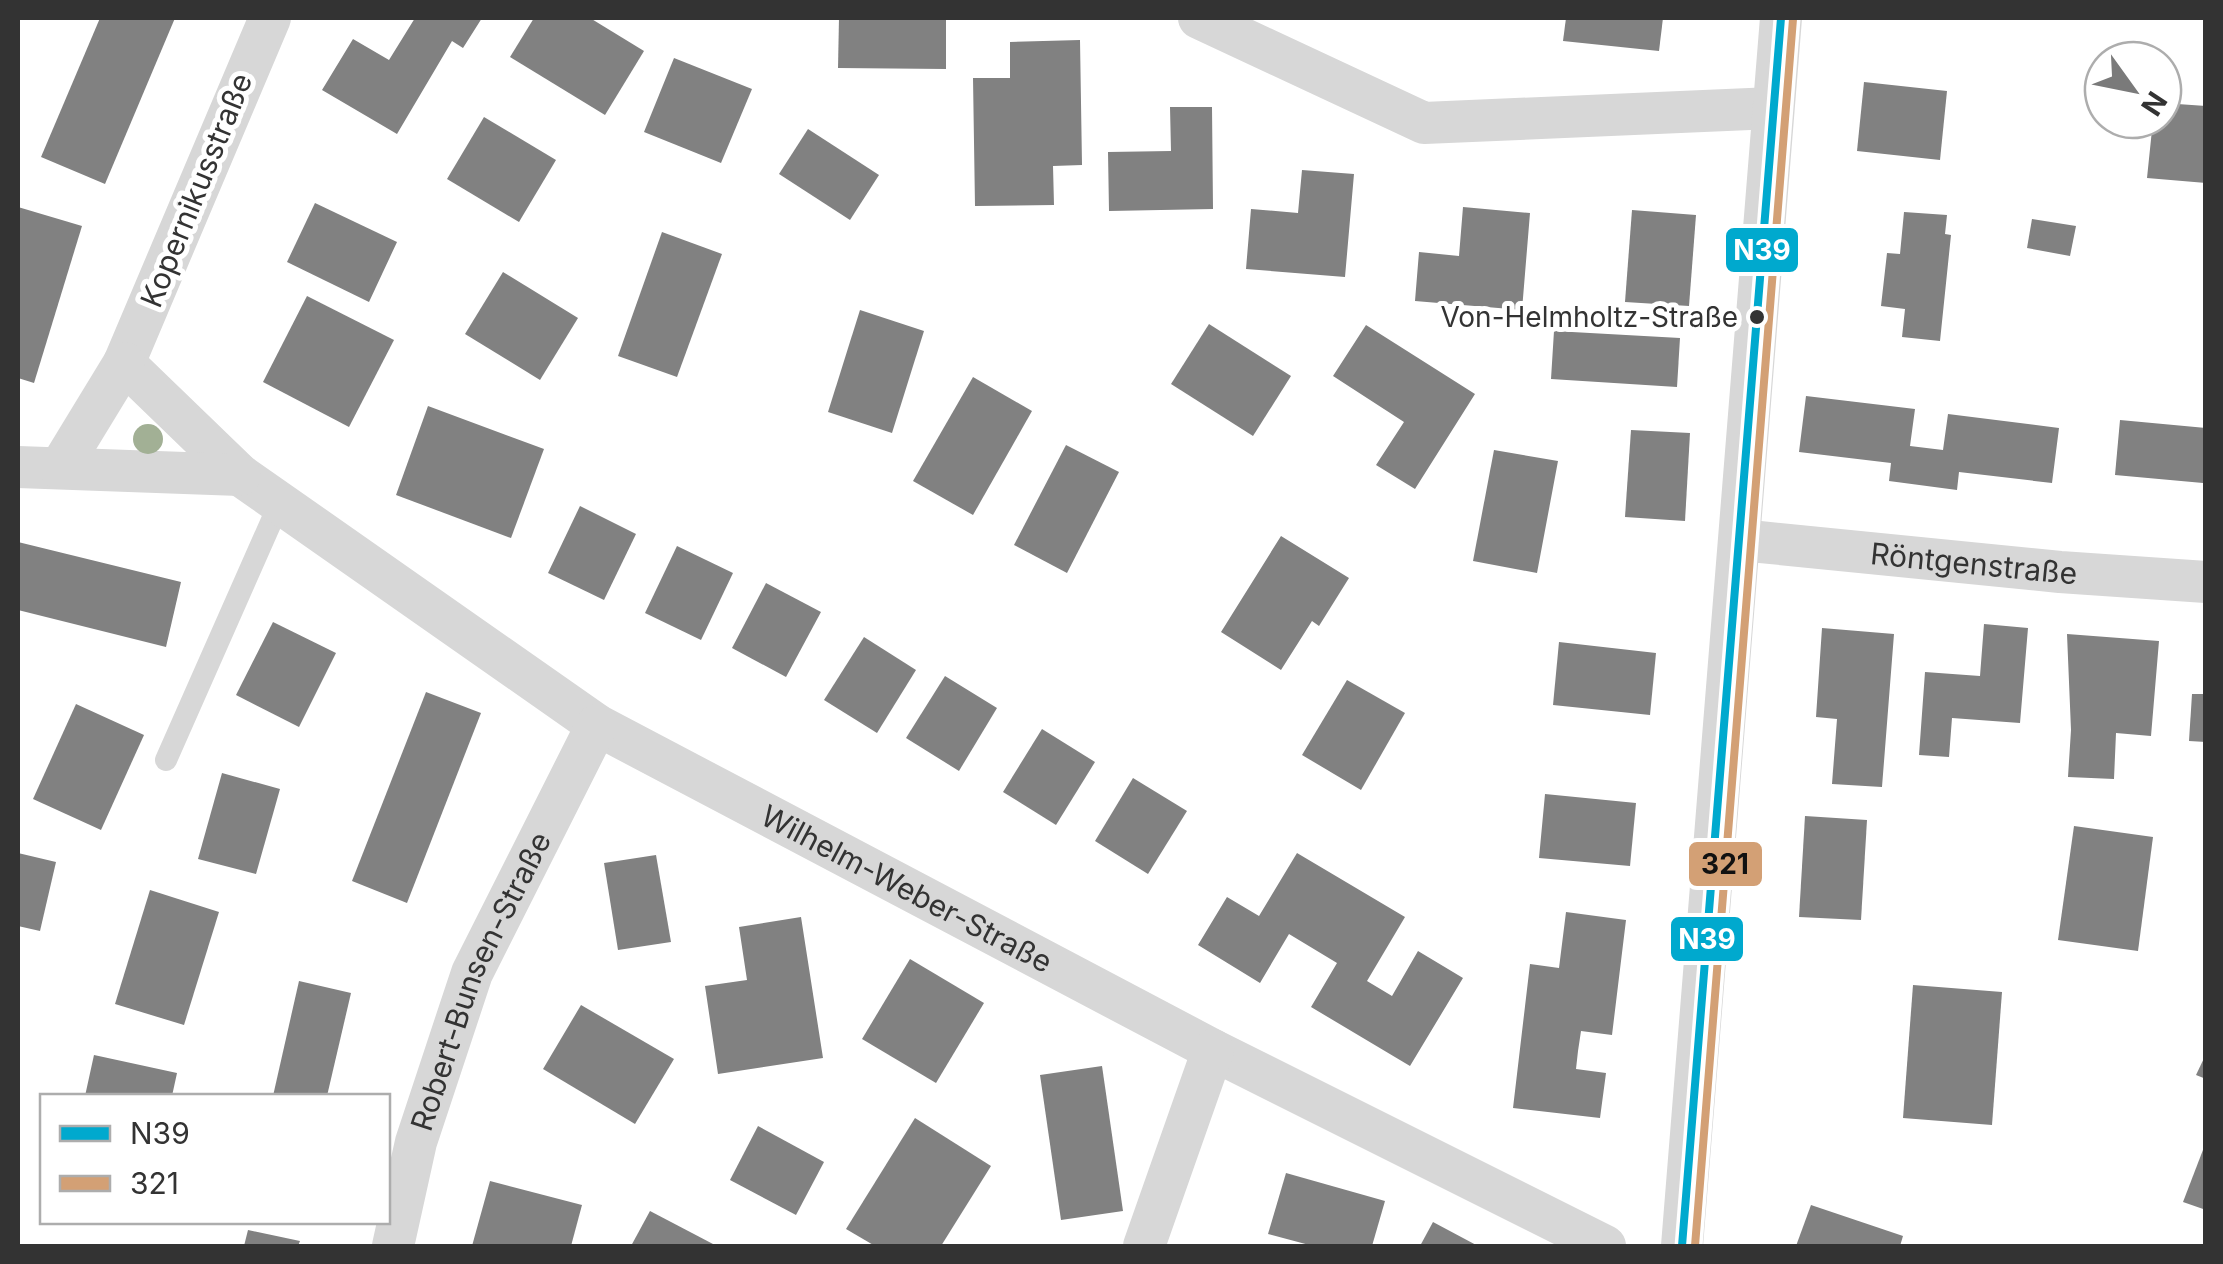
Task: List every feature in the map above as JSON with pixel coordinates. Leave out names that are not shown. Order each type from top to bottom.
[{"type":"street","name":"Kopernikusstraße","points":[[60,468],[124,363],[270,18]]},
{"type":"street","points":[[1199,18],[1424,123],[1773,108]]},
{"type":"street","points":[[1682,1246],[1781,18]]},
{"type":"street","points":[[124,363],[240,474]]},
{"type":"street","points":[[18,467],[240,474]]},
{"type":"street","name":"Wilhelm-Weber-Straße","points":[[240,474],[597,724],[1212,1050],[1605,1246]]},
{"type":"street","name":"Röntgenstraße","points":[[1740,540],[2060,572],[2206,582]]},
{"type":"street","name":"Robert-Bunsen-Straße","points":[[393,1246],[416,1142],[472,973],[597,724]]},
{"type":"street","points":[[1144,1246],[1212,1050]]},
{"type":"lane","points":[[166,760],[280,502]]},
{"type":"building","points":[[100,18],[175,18],[105,184],[41,157]]},
{"type":"building","points":[[415,18],[482,18],[463,48],[452,41],[397,134],[322,90],[353,39],[389,60]]},
{"type":"building","points":[[534,18],[590,18],[644,51],[605,115],[510,57]]},
{"type":"building","points":[[839,18],[946,18],[946,69],[838,68]]},
{"type":"building","points":[[1566,18],[1663,18],[1659,51],[1563,41]]},
{"type":"building","points":[[1080,40],[1082,165],[1053,166],[1054,205],[975,206],[973,78],[1010,78],[1010,42]]},
{"type":"building","points":[[674,58],[752,89],[721,163],[644,132]]},
{"type":"building","points":[[1864,82],[1947,91],[1940,160],[1857,151]]},
{"type":"building","points":[[2183,104],[2206,106],[2206,183],[2147,178],[2151,140],[2183,140]]},
{"type":"building","points":[[1170,107],[1212,107],[1213,209],[1109,211],[1108,152],[1171,151]]},
{"type":"building","points":[[484,117],[556,160],[519,222],[447,179]]},
{"type":"building","points":[[808,129],[879,175],[850,220],[779,174]]},
{"type":"building","points":[[1302,170],[1354,174],[1345,277],[1246,269],[1251,209],[1298,213]]},
{"type":"building","points":[[315,203],[397,242],[369,302],[287,262]]},
{"type":"building","points":[[18,207],[82,226],[34,383],[18,378]]},
{"type":"building","points":[[1463,207],[1530,213],[1522,310],[1415,301],[1419,252],[1459,256]]},
{"type":"building","points":[[1632,210],[1696,215],[1689,306],[1625,302]]},
{"type":"building","points":[[1904,212],[1947,215],[1945,234],[1951,235],[1940,341],[1902,337],[1905,309],[1881,306],[1887,253],[1900,254]]},
{"type":"building","points":[[2032,219],[2076,226],[2070,256],[2027,248]]},
{"type":"building","points":[[662,232],[722,254],[677,377],[618,356]]},
{"type":"building","points":[[503,272],[578,318],[540,380],[465,334]]},
{"type":"building","points":[[307,296],[394,340],[349,427],[263,382]]},
{"type":"building","points":[[860,310],[924,331],[892,433],[828,412]]},
{"type":"building","points":[[1209,324],[1291,376],[1253,436],[1171,384]]},
{"type":"building","points":[[1366,325],[1475,394],[1415,489],[1376,465],[1404,422],[1333,376]]},
{"type":"building","points":[[1554,331],[1680,338],[1677,387],[1551,379]]},
{"type":"building","points":[[973,377],[1032,411],[973,515],[913,481]]},
{"type":"building","points":[[1806,396],[1915,409],[1910,446],[1943,450],[1948,414],[2059,428],[2052,483],[1959,472],[1957,490],[1889,481],[1891,463],[1799,452]]},
{"type":"building","points":[[428,406],[544,449],[511,538],[396,495]]},
{"type":"building","points":[[2120,420],[2206,428],[2203,483],[2115,475]]},
{"type":"building","points":[[1631,430],[1690,433],[1685,521],[1625,517]]},
{"type":"building","points":[[1066,445],[1119,472],[1067,573],[1014,545]]},
{"type":"building","points":[[1494,450],[1558,461],[1537,573],[1473,561]]},
{"type":"building","points":[[580,506],[636,534],[604,600],[548,573]]},
{"type":"building","points":[[1281,536],[1349,578],[1319,626],[1312,621],[1281,670],[1221,632]]},
{"type":"building","points":[[18,542],[181,582],[166,647],[18,610]]},
{"type":"building","points":[[677,546],[733,573],[701,640],[645,613]]},
{"type":"building","points":[[766,583],[821,612],[786,677],[732,648]]},
{"type":"building","points":[[273,622],[336,653],[299,727],[236,695]]},
{"type":"building","points":[[1984,624],[2028,628],[2020,723],[1952,718],[1949,757],[1919,755],[1925,672],[1980,676]]},
{"type":"building","points":[[1822,628],[1894,634],[1882,787],[1832,784],[1837,719],[1816,717]]},
{"type":"building","points":[[2067,634],[2159,641],[2151,736],[2116,733],[2114,779],[2068,777],[2071,730]]},
{"type":"building","points":[[864,637],[916,670],[877,733],[824,700]]},
{"type":"building","points":[[1559,642],[1656,653],[1650,715],[1553,705]]},
{"type":"building","points":[[945,676],[997,708],[959,771],[906,738]]},
{"type":"building","points":[[1347,680],[1405,713],[1361,790],[1302,755]]},
{"type":"building","points":[[426,692],[481,713],[407,903],[352,881]]},
{"type":"building","points":[[2192,694],[2206,694],[2206,742],[2189,741]]},
{"type":"building","points":[[76,704],[144,735],[101,830],[33,799]]},
{"type":"building","points":[[1042,729],[1095,762],[1056,825],[1003,792]]},
{"type":"building","points":[[222,773],[280,789],[256,874],[198,859]]},
{"type":"building","points":[[1133,778],[1187,811],[1148,874],[1095,841]]},
{"type":"building","points":[[1545,794],[1636,803],[1630,866],[1539,858]]},
{"type":"building","points":[[1805,816],[1867,820],[1861,920],[1799,917]]},
{"type":"building","points":[[2074,826],[2153,837],[2138,951],[2058,940]]},
{"type":"building","points":[[18,853],[56,862],[40,931],[18,926]]},
{"type":"building","points":[[1297,853],[1405,917],[1367,981],[1392,996],[1418,951],[1463,978],[1410,1066],[1311,1007],[1337,963],[1289,934],[1260,983],[1198,945],[1227,897],[1259,916]]},
{"type":"building","points":[[656,855],[671,942],[618,950],[604,863]]},
{"type":"building","points":[[150,890],[219,912],[184,1025],[115,1004]]},
{"type":"building","points":[[1566,912],[1626,920],[1612,1035],[1581,1031],[1578,1051],[1576,1069],[1606,1073],[1600,1118],[1513,1108],[1530,964],[1559,968]]},
{"type":"building","points":[[801,917],[823,1058],[718,1074],[705,986],[747,980],[739,927]]},
{"type":"building","points":[[910,959],[984,1003],[936,1083],[862,1039]]},
{"type":"building","points":[[299,981],[351,993],[327,1094],[273,1094]]},
{"type":"building","points":[[1913,985],[2002,992],[1992,1125],[1903,1118]]},
{"type":"building","points":[[581,1005],[674,1059],[635,1124],[543,1069]]},
{"type":"building","points":[[2206,1054],[2206,1079],[2196,1075]]},
{"type":"building","points":[[94,1055],[177,1073],[172,1094],[85,1094]]},
{"type":"building","points":[[1102,1066],[1123,1211],[1061,1220],[1040,1075]]},
{"type":"building","points":[[915,1118],[991,1166],[941,1246],[875,1246],[846,1229]]},
{"type":"building","points":[[758,1126],[824,1162],[796,1215],[730,1180]]},
{"type":"building","points":[[2206,1142],[2206,1210],[2183,1202]]},
{"type":"building","points":[[1286,1173],[1385,1201],[1372,1246],[1313,1246],[1268,1234]]},
{"type":"building","points":[[490,1181],[582,1205],[571,1246],[472,1246]]},
{"type":"building","points":[[1811,1205],[1903,1236],[1900,1246],[1796,1246]]},
{"type":"building","points":[[650,1211],[713,1244],[712,1246],[631,1246]]},
{"type":"building","points":[[1433,1222],[1478,1246],[1420,1246]]},
{"type":"building","points":[[248,1230],[300,1241],[298,1246],[244,1246]]},
{"type":"transit line","name":"N39","points":[[1682,1246],[1781,18]]},
{"type":"transit line","name":"321","points":[[1695,1246],[1793,19]]},
{"type":"place","name":"Von-Helmholtz-Straße","points":[[1757,317]]}]
